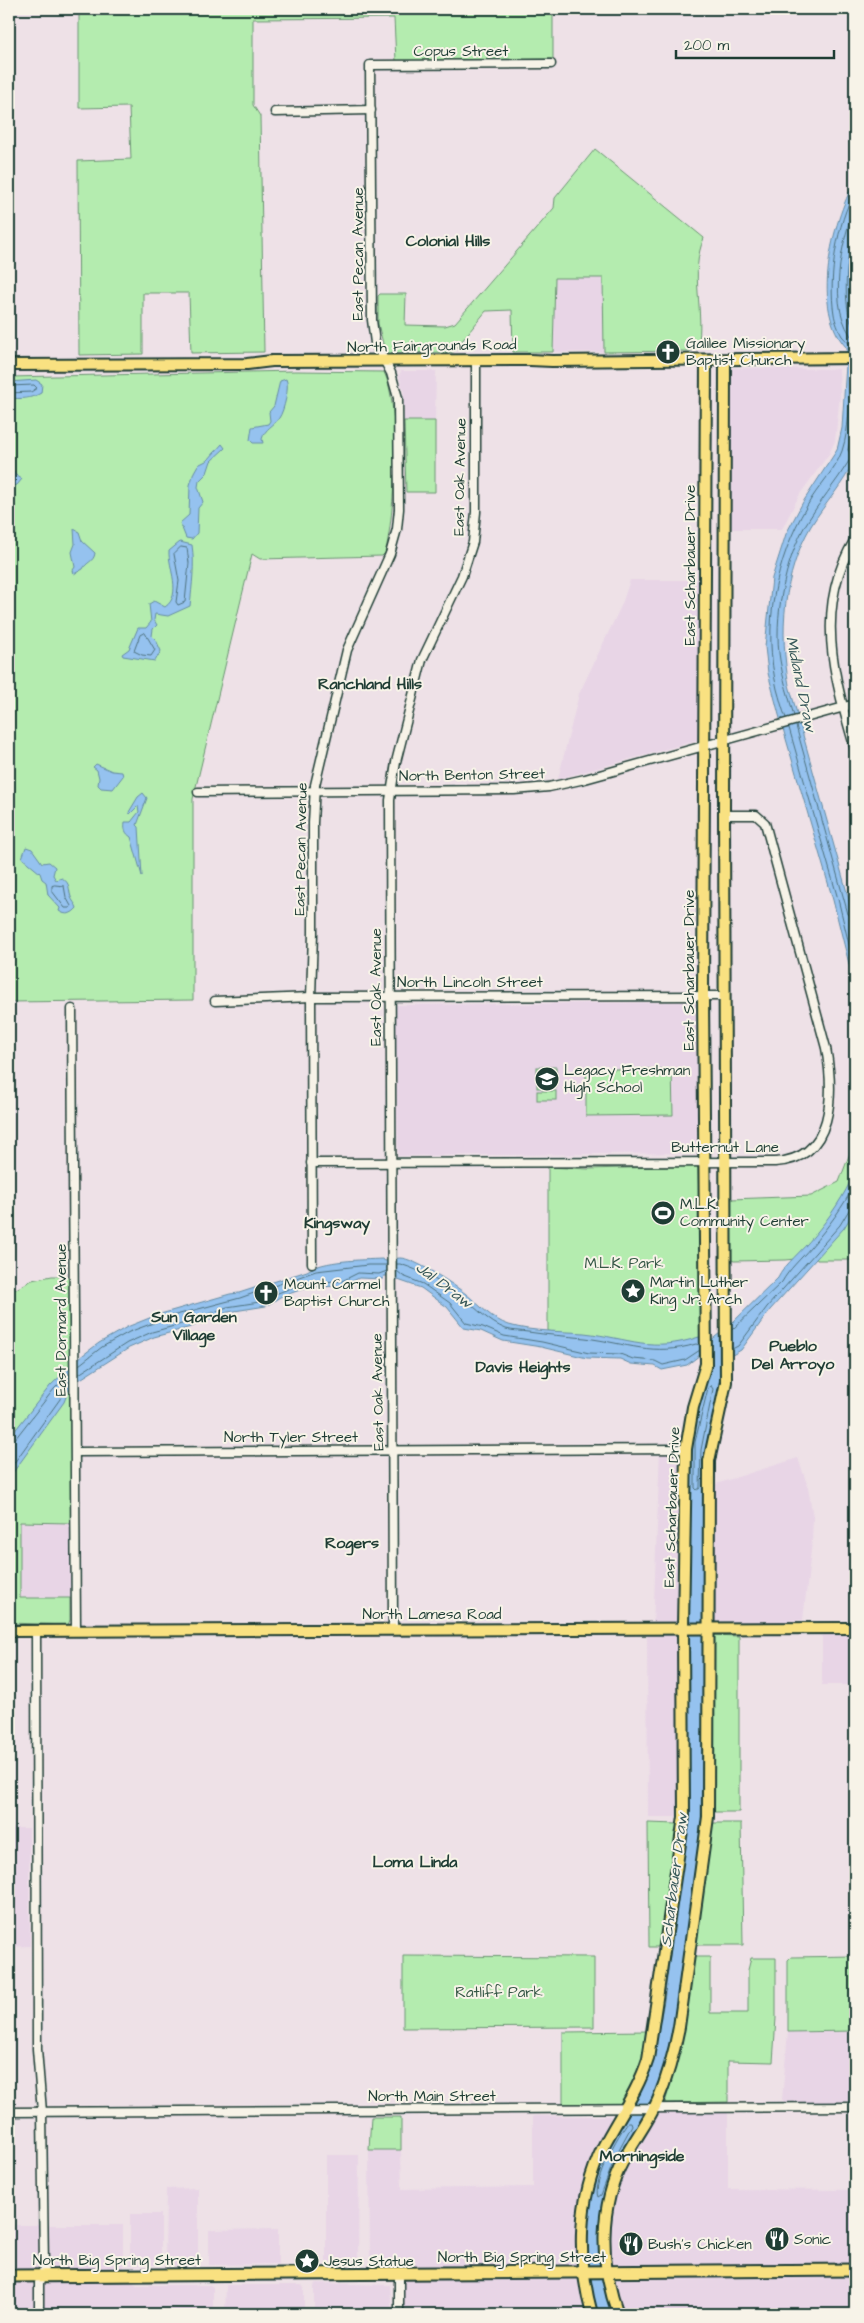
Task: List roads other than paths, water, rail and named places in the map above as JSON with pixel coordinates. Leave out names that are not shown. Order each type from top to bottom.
[{"type":"highway","name":"North Big Spring Street","points":[[9,2276],[855,2270]]},
{"type":"main road","name":"North Fairgrounds Road","points":[[9,366],[247,364],[272,361],[384,362],[851,358]]},
{"type":"main road","name":"East Scharbauer Drive","points":[[592,2314],[583,2272],[582,2227],[587,2190],[599,2156],[645,2069],[652,2044],[684,1817],[686,1449],[693,1407],[705,1370],[706,1355],[703,995],[706,360]]},
{"type":"main road","points":[[618,2314],[606,2272],[605,2229],[612,2190],[622,2162],[654,2108],[670,2070],[678,2036],[708,1817],[706,1628],[709,1461],[724,1395],[725,1362],[725,360]]},
{"type":"main road","name":"North Lamesa Road","points":[[9,1631],[855,1628]]},
{"type":"street","name":"Copus Street","points":[[370,65],[551,64]]},
{"type":"street","name":"East Pecan Avenue","points":[[312,1263],[311,997],[314,791],[347,650],[390,554],[397,529],[399,509],[398,398],[392,373],[384,362],[375,343],[372,320],[370,65]]},
{"type":"street","points":[[275,112],[371,110]]},
{"type":"street","name":"East Oak Avenue","points":[[393,1629],[391,791],[422,660],[462,576],[473,542],[476,512],[476,360]]},
{"type":"street","points":[[855,539],[834,588],[830,618],[832,658],[855,749]]},
{"type":"street","name":"North Benton Street","points":[[198,792],[514,790],[549,787],[704,746],[778,724],[806,719],[855,704]]},
{"type":"street","name":"Butternut Lane","points":[[312,1163],[778,1162],[794,1159],[809,1150],[818,1141],[826,1124],[830,1076],[826,1048],[765,823],[756,815],[724,814]]},
{"type":"street","name":"North Lincoln Street","points":[[215,1001],[390,996],[724,996]]},
{"type":"street","name":"East Dormard Avenue","points":[[72,1009],[76,1630]]},
{"type":"street","name":"North Tyler Street","points":[[76,1452],[686,1449]]},
{"type":"street","points":[[36,1631],[38,2049],[42,2112],[44,2268],[39,2283],[39,2314]]},
{"type":"street","name":"North Main Street","points":[[9,2112],[855,2107]]},
{"type":"street","points":[[399,2273],[399,2314]]},
{"type":"water","points":[[855,181],[855,459],[845,477],[811,526],[794,564],[786,604],[784,645],[789,685],[855,921],[855,988],[833,900],[779,715],[768,673],[765,647],[772,578],[786,534],[803,502],[837,450],[842,428],[847,348],[836,332],[829,312],[828,266],[839,219]]},
{"type":"water","points":[[286,379],[287,393],[281,415],[265,432],[262,439],[263,443],[253,443],[250,440],[252,427],[268,424],[270,421],[269,412],[274,406],[280,381]]},
{"type":"water","points":[[36,380],[42,384],[41,393],[25,398],[9,398],[9,382]]},
{"type":"water","points":[[222,444],[225,448],[211,461],[207,473],[199,481],[198,487],[203,502],[198,508],[197,533],[192,539],[186,538],[180,523],[189,515],[190,485],[194,472],[198,465],[208,460]]},
{"type":"water","points":[[9,466],[22,479],[17,485],[9,487]]},
{"type":"water","points":[[74,529],[79,532],[82,541],[95,553],[83,569],[74,574],[73,570],[75,567],[72,552],[75,544]]},
{"type":"water","points":[[180,542],[192,545],[193,568],[190,606],[168,616],[155,614],[154,620],[157,625],[153,629],[152,636],[161,651],[155,661],[123,656],[122,654],[129,649],[138,628],[146,628],[151,622],[149,604],[154,601],[165,607],[170,602],[174,588],[169,551]]},
{"type":"water","points":[[96,764],[112,771],[122,772],[123,776],[113,789],[101,788],[98,785],[97,770],[93,767]]},
{"type":"water","points":[[143,793],[147,798],[137,825],[139,827],[142,876],[131,837],[126,832],[125,822],[131,822],[139,812],[138,806],[130,814],[129,812],[138,797]]},
{"type":"water","points":[[26,847],[32,849],[42,863],[49,862],[55,867],[53,875],[56,880],[62,878],[67,882],[77,908],[73,912],[66,914],[59,911],[60,908],[48,895],[46,882],[42,879],[40,873],[22,858]]},
{"type":"water","name":"Jal Draw","points":[[855,1172],[855,1210],[844,1228],[770,1310],[741,1350],[722,1361],[715,1412],[706,1451],[701,1823],[680,1983],[668,2056],[654,2094],[620,2156],[602,2217],[599,2262],[613,2314],[596,2314],[589,2285],[585,2231],[593,2185],[600,2165],[619,2125],[627,2116],[652,2062],[664,2001],[687,1822],[690,1450],[698,1402],[712,1353],[700,1355],[687,1365],[662,1370],[655,1366],[631,1364],[620,1359],[587,1358],[541,1347],[503,1341],[481,1331],[464,1328],[447,1307],[421,1288],[398,1280],[396,1276],[384,1276],[383,1279],[359,1278],[343,1286],[314,1287],[300,1290],[280,1297],[266,1306],[228,1312],[191,1327],[154,1337],[129,1348],[79,1380],[69,1389],[64,1402],[9,1478],[9,1439],[50,1386],[79,1358],[99,1343],[127,1327],[157,1315],[239,1293],[314,1267],[354,1260],[382,1259],[385,1261],[400,1258],[414,1262],[452,1284],[497,1319],[509,1325],[537,1330],[600,1335],[641,1343],[667,1344],[699,1337],[701,1340],[710,1341],[730,1325],[778,1278],[784,1268],[809,1242],[841,1198]]},
{"type":"place","name":"Galilee Missionary Baptist Church","points":[[668,352]]},
{"type":"place","name":"Legacy Freshman High School","points":[[547,1079]]},
{"type":"place","name":"M.L.K. Community Center","points":[[663,1213]]},
{"type":"place","name":"Martin Luther King Jr. Arch","points":[[633,1291]]},
{"type":"place","name":"Mount Carmel Baptist Church","points":[[266,1293]]},
{"type":"place","name":"Sonic","points":[[777,2239]]},
{"type":"place","name":"Bush's Chicken","points":[[631,2244]]},
{"type":"place","name":"Jesus Statue","points":[[307,2261]]},
{"type":"district","name":"Colonial Hills","points":[[448,241]]},
{"type":"district","name":"Ranchland Hills","points":[[370,684]]},
{"type":"district","name":"Kingsway","points":[[337,1223]]},
{"type":"district","name":"Sun Garden Village","points":[[194,1326]]},
{"type":"district","name":"Pueblo Del Arroyo","points":[[793,1355]]},
{"type":"district","name":"Davis Heights","points":[[523,1367]]},
{"type":"district","name":"Rogers","points":[[352,1543]]},
{"type":"district","name":"Loma Linda","points":[[415,1862]]},
{"type":"district","name":"Morningside","points":[[642,2156]]},
{"type":"water label","name":"Midland Draw","points":[[801,684]]},
{"type":"water label","name":"Scharbauer Draw","points":[[674,1880]]},
{"type":"park label","name":"M.L.K. Park","points":[[624,1263]]},
{"type":"park label","name":"Ratliff Park","points":[[499,1992]]}]
